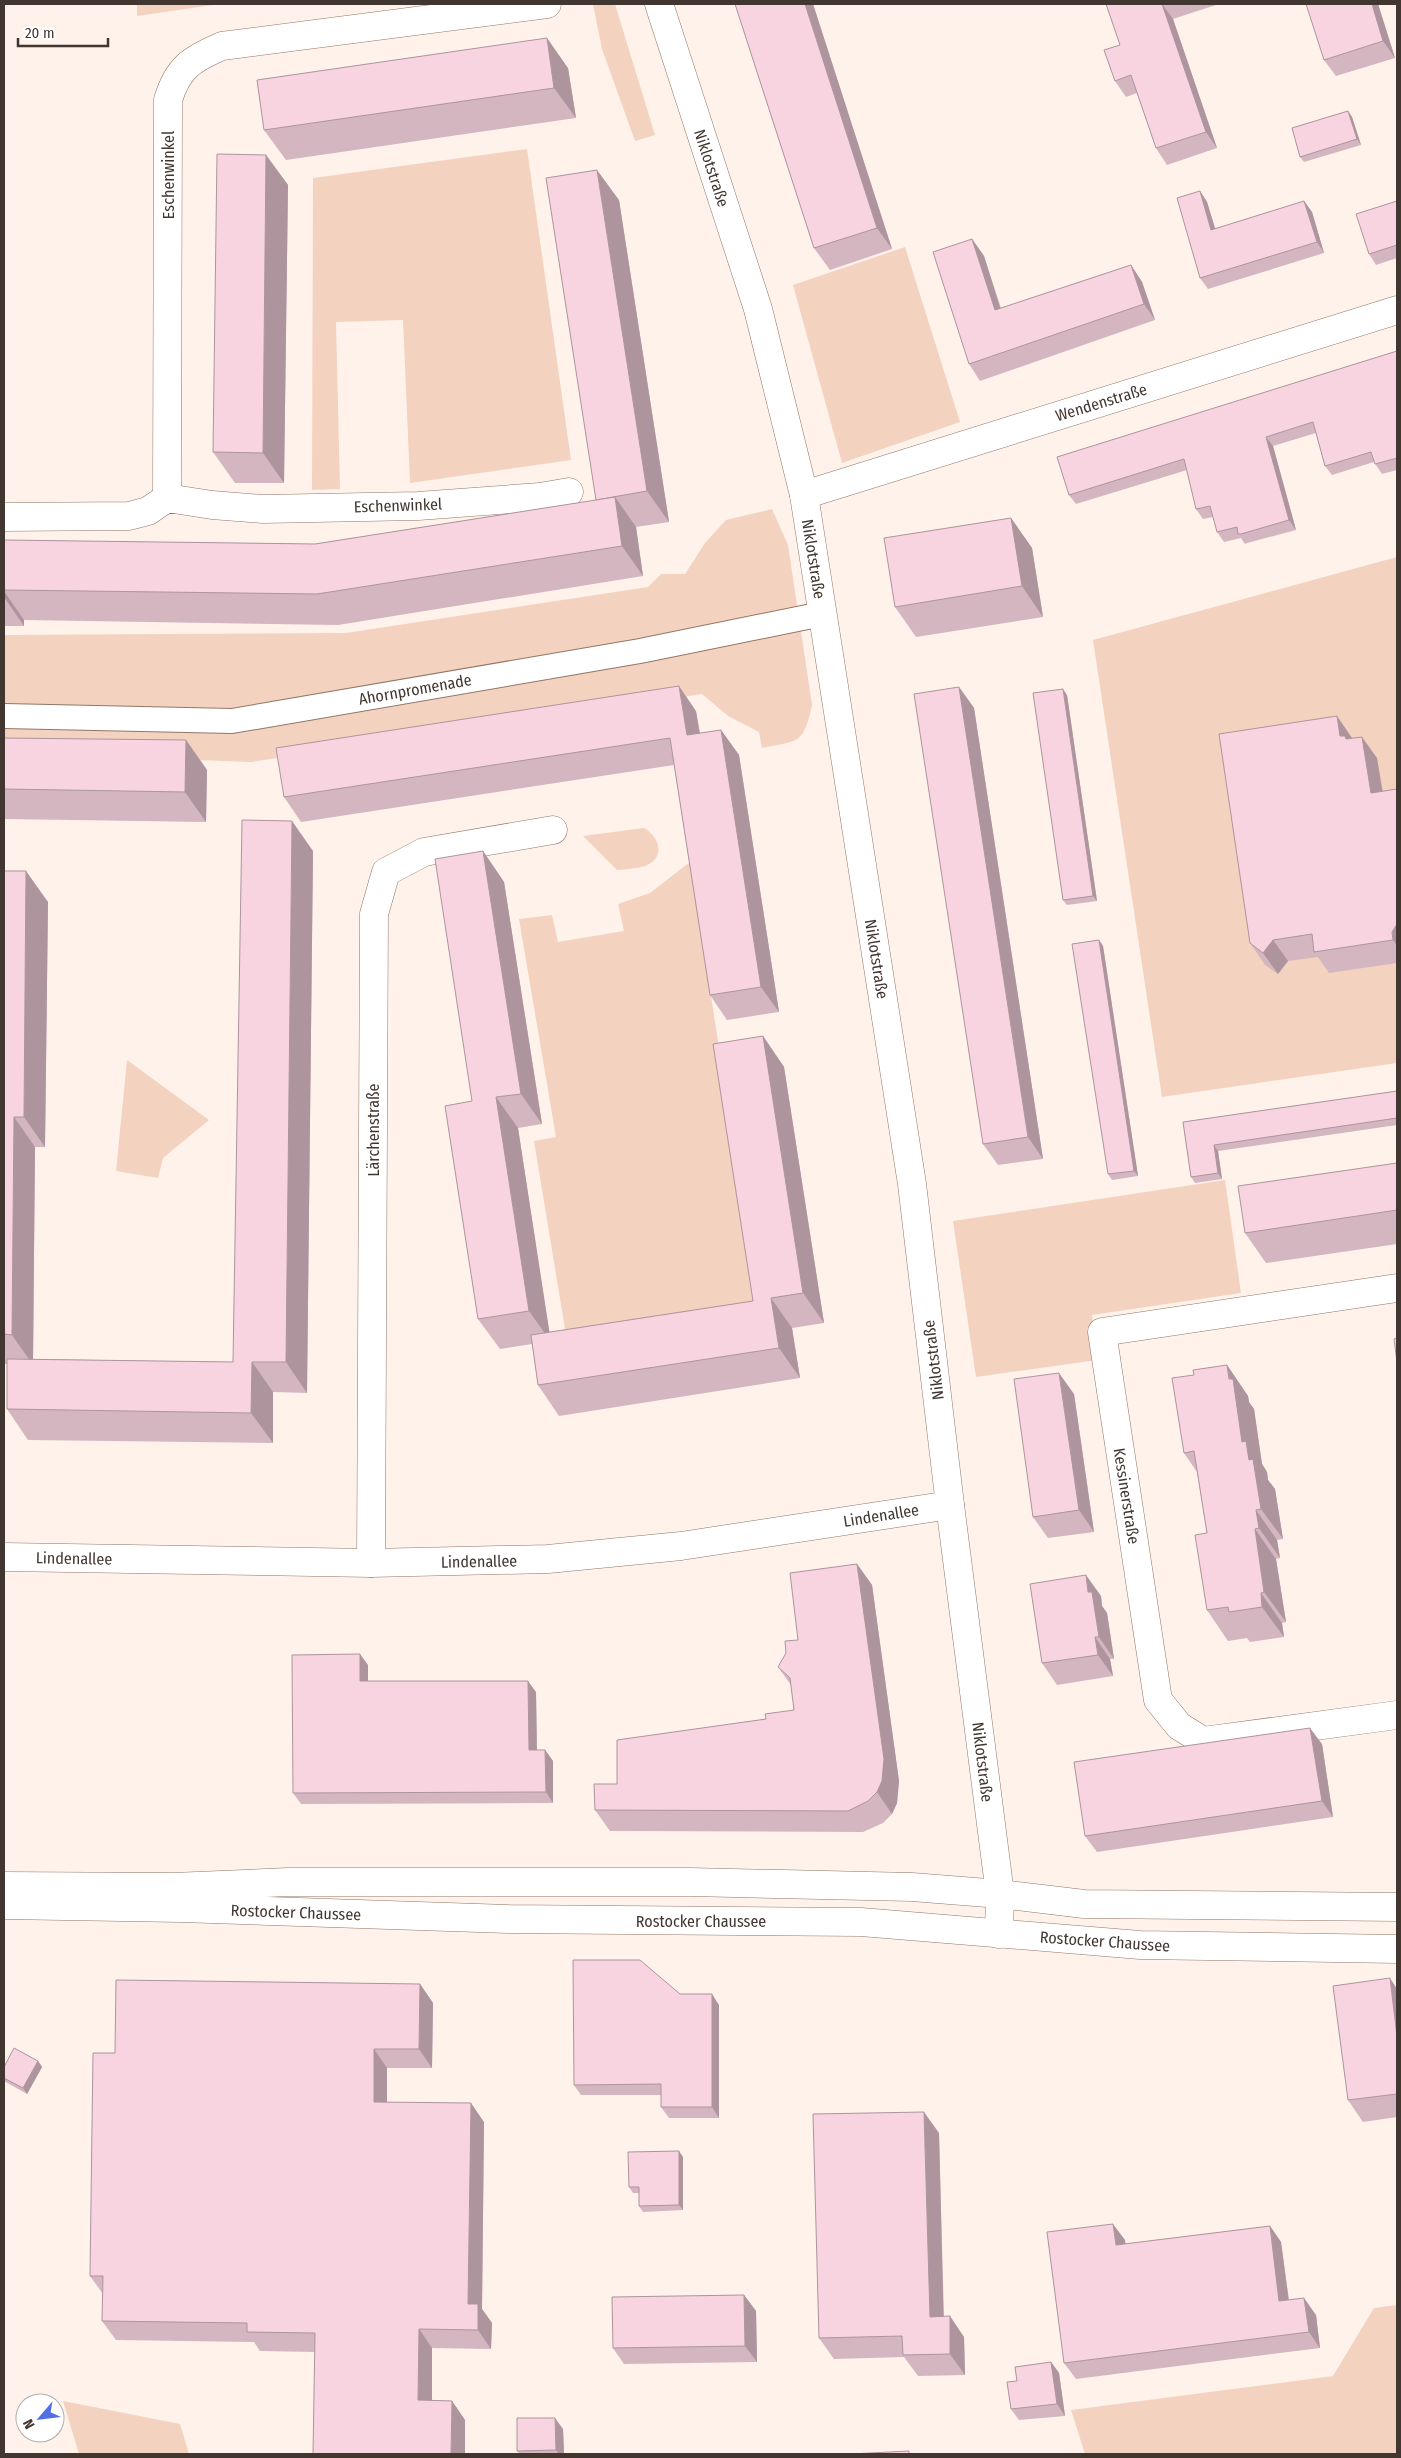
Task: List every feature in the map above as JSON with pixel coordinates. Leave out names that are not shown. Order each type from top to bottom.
[{"type":"street","name":"Eschenwinkel","points":[[547,4],[387,14],[222,46],[197,57],[175,79],[168,100],[167,498],[212,505],[263,508],[418,506],[540,497],[569,492]]},
{"type":"street","name":"Niklotstraße","points":[[659,4],[758,309],[804,495],[912,1184],[950,1505],[1000,1894],[999,1934]]},
{"type":"street","name":"Wendenstraße","points":[[804,495],[1397,310]]},
{"type":"street","points":[[4,517],[128,516],[148,511],[167,498]]},
{"type":"street","name":"Ahornpromenade","points":[[4,716],[232,721],[640,652],[822,614]]},
{"type":"street","name":"Lärchenstraße","points":[[371,1563],[374,914],[386,872],[424,852],[553,830]]},
{"type":"street","name":"Kessinerstraße","points":[[1397,1288],[1102,1332],[1158,1700],[1179,1726],[1203,1741],[1397,1715]]},
{"type":"street","name":"Lindenallee","points":[[4,1557],[371,1563],[519,1560],[613,1554],[950,1505]]},
{"type":"street","name":"Rostocker Chaussee","points":[[4,1886],[173,1887],[288,1882],[680,1882],[912,1887],[1000,1894],[1084,1904],[1397,1908]]},
{"type":"street","name":"Rostocker Chaussee","points":[[4,1905],[180,1908],[508,1919],[861,1922],[1140,1945],[1397,1949]]},
{"type":"shaded area","points":[[137,4],[220,4],[137,16]]},
{"type":"shaded area","points":[[593,4],[615,4],[655,135],[635,141],[602,49]]},
{"type":"shaded area","points":[[527,149],[571,460],[410,483],[403,320],[336,322],[340,489],[312,490],[313,178]]},
{"type":"shaded area","points":[[905,247],[960,422],[842,463],[793,285]]},
{"type":"shaded area","points":[[772,509],[788,545],[812,705],[806,727],[802,734],[792,742],[762,748],[759,732],[728,716],[702,694],[251,762],[4,753],[4,635],[346,633],[648,587],[661,574],[685,574],[705,543],[726,520]]},
{"type":"shaded area","points":[[1397,557],[1397,1063],[1162,1097],[1093,640]]},
{"type":"shaded area","points":[[644,828],[657,842],[658,853],[652,862],[635,868],[617,870],[583,836]]},
{"type":"shaded area","points":[[690,862],[762,1322],[569,1353],[534,1141],[556,1137],[519,919],[552,915],[558,942],[624,931],[618,904],[650,893]]},
{"type":"shaded area","points":[[127,1060],[209,1120],[163,1158],[158,1178],[116,1171]]},
{"type":"shaded area","points":[[1225,1180],[1241,1293],[1092,1315],[1097,1360],[976,1377],[953,1221]]},
{"type":"shaded area","points":[[1397,2305],[1397,2454],[1085,2454],[1071,2410],[1333,2376],[1374,2308]]},
{"type":"shaded area","points":[[65,2401],[180,2424],[189,2454],[79,2454],[65,2408]]},
{"type":"building","points":[[735,4],[805,4],[877,228],[814,248]]},
{"type":"building","points":[[1106,4],[1162,4],[1206,132],[1156,148],[1131,75],[1115,81],[1104,50],[1120,45]]},
{"type":"building","points":[[1306,4],[1372,4],[1383,41],[1324,60]]},
{"type":"building","points":[[547,38],[554,88],[264,130],[257,80]]},
{"type":"building","points":[[1348,111],[1357,139],[1300,157],[1292,128]]},
{"type":"building","points":[[217,154],[266,155],[263,453],[213,452]]},
{"type":"building","points":[[597,170],[647,491],[596,500],[546,178]]},
{"type":"building","points":[[1200,191],[1211,230],[1304,201],[1317,242],[1200,278],[1177,198]]},
{"type":"building","points":[[1397,201],[1397,245],[1369,254],[1356,214]]},
{"type":"building","points":[[972,239],[995,310],[1131,265],[1144,304],[969,364],[933,252]]},
{"type":"building","points":[[1397,351],[1397,458],[1375,464],[1371,452],[1325,466],[1313,422],[1266,437],[1289,520],[1241,534],[1238,534],[1237,527],[1217,532],[1210,506],[1196,509],[1184,459],[1069,495],[1057,457]]},
{"type":"building","points":[[615,497],[622,546],[317,594],[4,590],[4,540],[315,544]]},
{"type":"building","points":[[1011,518],[1022,586],[895,607],[884,538]]},
{"type":"building","points":[[679,686],[687,735],[721,730],[761,987],[710,995],[670,738],[284,797],[276,748]]},
{"type":"building","points":[[959,687],[1028,1137],[983,1144],[914,694]]},
{"type":"building","points":[[1063,689],[1093,896],[1063,900],[1033,693]]},
{"type":"building","points":[[1337,716],[1340,736],[1345,736],[1346,739],[1362,737],[1371,793],[1397,789],[1397,924],[1392,932],[1393,940],[1314,952],[1312,934],[1273,940],[1263,953],[1250,943],[1219,734]]},
{"type":"building","points":[[4,738],[186,740],[185,792],[4,789]]},
{"type":"building","points":[[242,820],[292,821],[286,1362],[252,1362],[251,1413],[7,1409],[7,1359],[233,1362]]},
{"type":"building","points":[[483,851],[521,1094],[496,1097],[529,1311],[478,1319],[445,1106],[472,1101],[435,859]]},
{"type":"building","points":[[4,871],[26,871],[24,1117],[14,1117],[12,1335],[4,1334]]},
{"type":"building","points":[[1099,940],[1134,1171],[1108,1174],[1072,944]]},
{"type":"building","points":[[763,1036],[803,1293],[771,1298],[779,1348],[538,1385],[531,1335],[753,1301],[713,1044]]},
{"type":"building","points":[[1397,1091],[1397,1118],[1214,1145],[1218,1173],[1191,1177],[1183,1122]]},
{"type":"building","points":[[1397,1163],[1397,1210],[1245,1233],[1238,1186]]},
{"type":"building","points":[[1397,1338],[1397,1362],[1394,1339]]},
{"type":"building","points":[[1227,1365],[1229,1379],[1233,1379],[1242,1442],[1246,1441],[1249,1460],[1253,1459],[1261,1509],[1256,1510],[1259,1528],[1255,1529],[1264,1592],[1261,1593],[1262,1607],[1229,1612],[1228,1607],[1207,1610],[1195,1535],[1207,1533],[1194,1451],[1184,1453],[1172,1378],[1194,1375],[1193,1370]]},
{"type":"building","points":[[1059,1373],[1079,1510],[1033,1517],[1014,1379]]},
{"type":"building","points":[[857,1564],[884,1759],[882,1781],[877,1792],[868,1801],[848,1811],[595,1810],[594,1784],[617,1784],[617,1740],[766,1719],[765,1714],[794,1710],[790,1678],[778,1667],[786,1653],[785,1641],[798,1640],[790,1573]]},
{"type":"building","points":[[1086,1575],[1088,1592],[1092,1592],[1099,1637],[1095,1637],[1098,1655],[1042,1663],[1030,1584]]},
{"type":"building","points":[[360,1654],[360,1681],[528,1681],[529,1750],[545,1750],[546,1792],[293,1793],[292,1655]]},
{"type":"building","points":[[1310,1728],[1322,1801],[1085,1836],[1074,1762]]},
{"type":"building","points":[[573,1960],[640,1960],[680,1994],[712,1994],[712,2107],[661,2107],[661,2084],[574,2085]]},
{"type":"building","points":[[1390,1978],[1397,2036],[1397,2094],[1348,2100],[1333,1986]]},
{"type":"building","points":[[116,1980],[420,1984],[419,2049],[374,2049],[374,2102],[471,2103],[468,2304],[478,2304],[478,2330],[419,2329],[418,2400],[452,2401],[451,2454],[313,2454],[315,2333],[247,2332],[247,2323],[102,2321],[103,2276],[90,2276],[93,2053],[115,2053]]},
{"type":"building","points":[[14,2048],[38,2061],[23,2088],[4,2078],[4,2067]]},
{"type":"building","points":[[924,2112],[930,2317],[950,2316],[950,2354],[903,2355],[902,2336],[819,2338],[813,2114]]},
{"type":"building","points":[[679,2151],[679,2205],[639,2206],[639,2187],[629,2187],[628,2152]]},
{"type":"building","points":[[1113,2224],[1116,2245],[1270,2226],[1279,2301],[1304,2298],[1309,2332],[1064,2363],[1047,2232]]},
{"type":"building","points":[[744,2295],[745,2346],[613,2348],[612,2297]]},
{"type":"building","points":[[1051,2362],[1057,2404],[1011,2409],[1007,2382],[1017,2381],[1015,2367]]},
{"type":"building","points":[[517,2418],[555,2418],[556,2450],[517,2451]]},
{"type":"building","points":[[909,2451],[909,2454],[851,2454]]}]
